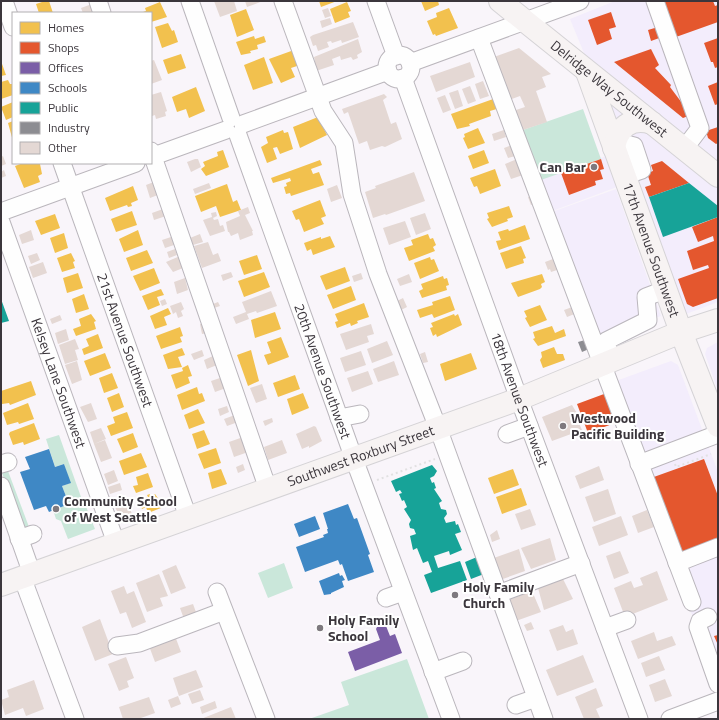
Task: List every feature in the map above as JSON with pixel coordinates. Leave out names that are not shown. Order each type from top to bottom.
[{"type":"main road","name":"Delridge Way Southwest","points":[[500,1],[684,149],[716,170]]},
{"type":"main road","name":"17th Avenue Southwest","points":[[587,72],[624,176],[667,289],[681,332],[716,416]]},
{"type":"main road","points":[[614,148],[618,134],[627,124],[639,120],[652,123]]},
{"type":"main road","name":"Southwest Roxbury Street","points":[[1,584],[519,399],[681,332],[717,322]]},
{"type":"street","points":[[4,1],[12,24]]},
{"type":"street","points":[[98,1],[102,12]]},
{"type":"street","name":"20th Avenue Southwest","points":[[190,1],[354,458],[451,719]]},
{"type":"street","points":[[283,1],[323,111],[344,143],[352,194],[376,267],[438,428],[457,470],[498,594],[544,719]]},
{"type":"street","name":"18th Avenue Southwest","points":[[376,1],[529,426],[551,463],[581,564],[639,719]]},
{"type":"street","points":[[655,1],[700,128],[684,149]]},
{"type":"street","points":[[268,489],[152,155],[480,38],[569,3]]},
{"type":"street","points":[[480,38],[617,392],[623,437],[639,464],[692,602]]},
{"type":"street","name":"21st Avenue Southwest","points":[[62,164],[188,517]]},
{"type":"street","points":[[1,212],[133,164]]},
{"type":"street","name":"Kelsey Lane Southwest","points":[[1,222],[7,257],[116,543]]},
{"type":"street","points":[[606,364],[606,341],[648,320],[646,297],[667,289]]},
{"type":"street","points":[[340,418],[360,414]]},
{"type":"street","points":[[507,434],[529,426]]},
{"type":"street","points":[[639,464],[718,434]]},
{"type":"street","points":[[1,486],[26,536],[27,575],[75,719]]},
{"type":"street","points":[[677,563],[718,547]]},
{"type":"street","points":[[498,594],[581,564]]},
{"type":"street","points":[[217,592],[266,719]]},
{"type":"street","points":[[386,598],[403,592]]},
{"type":"street","points":[[117,646],[139,643],[224,612]]},
{"type":"street","points":[[718,661],[705,625],[708,617],[700,621],[698,627],[718,684]]},
{"type":"street","points":[[605,628],[627,620]]},
{"type":"street","points":[[433,672],[463,661]]},
{"type":"street","points":[[516,705],[536,698]]},
{"type":"street","points":[[670,719],[718,701]]},
{"type":"path","points":[[676,467],[711,454]]},
{"type":"path","points":[[376,480],[440,457]]},
{"type":"shaded area","points":[[615,1],[718,1],[718,302],[686,314],[636,180],[547,213],[535,180],[624,150],[570,19]]},
{"type":"shaded area","points":[[616,189],[661,316],[594,339],[549,213]]},
{"type":"shaded area","points":[[718,342],[718,391],[705,354],[707,348]]},
{"type":"shaded area","points":[[671,361],[678,365],[718,472],[717,691],[692,615],[605,385]]},
{"type":"green space","points":[[583,109],[601,159],[538,181],[520,131]]},
{"type":"green space","points":[[59,435],[81,497],[95,529],[68,539],[61,521],[56,519],[53,510],[69,504],[62,486],[70,483],[64,464],[55,467],[46,439]]},
{"type":"green space","points":[[8,471],[29,527],[24,532],[2,473]]},
{"type":"green space","points":[[284,563],[293,588],[268,598],[258,573]]},
{"type":"green space","points":[[407,659],[429,719],[309,719],[349,705],[341,682]]},
{"type":"building: Homes","points":[[49,1],[53,12],[39,12],[36,4]]},
{"type":"building: Homes","points":[[319,1],[337,1],[321,7]]},
{"type":"building: Homes","points":[[421,1],[438,1],[439,5],[425,11]]},
{"type":"building: Homes","points":[[160,2],[167,17],[152,22],[152,12],[143,12],[146,11],[145,8]]},
{"type":"building: Homes","points":[[347,2],[351,11],[348,12],[350,17],[335,23],[330,9]]},
{"type":"building: Homes","points":[[449,8],[458,28],[436,36],[435,34],[433,35],[427,21],[437,17],[436,13]]},
{"type":"building: Homes","points":[[246,9],[254,30],[237,37],[230,15]]},
{"type":"building: Homes","points":[[168,23],[172,31],[174,30],[178,42],[162,48],[155,27]]},
{"type":"building: Homes","points":[[254,36],[255,39],[264,36],[266,42],[257,45],[258,49],[250,51],[251,53],[241,55],[236,42]]},
{"type":"building: Homes","points":[[294,50],[300,65],[291,68],[295,77],[281,83],[269,59]]},
{"type":"building: Homes","points":[[181,54],[186,68],[168,74],[163,60]]},
{"type":"building: Homes","points":[[264,57],[273,83],[253,90],[244,65]]},
{"type":"building: Homes","points":[[1,61],[6,75],[1,76]]},
{"type":"building: Homes","points":[[8,80],[10,84],[12,84],[12,95],[1,99],[1,82]]},
{"type":"building: Homes","points":[[196,87],[205,111],[189,118],[186,109],[177,112],[172,97]]},
{"type":"building: Homes","points":[[496,98],[500,108],[490,111],[491,116],[469,124],[470,126],[457,129],[451,114]]},
{"type":"building: Homes","points":[[12,102],[12,117],[6,120],[1,107]]},
{"type":"building: Homes","points":[[318,117],[327,135],[300,148],[293,127]]},
{"type":"building: Homes","points":[[12,121],[12,137],[8,123]]},
{"type":"building: Homes","points":[[478,128],[485,143],[468,149],[463,138],[465,137],[464,134]]},
{"type":"building: Homes","points":[[283,130],[284,133],[288,132],[293,149],[280,154],[277,147],[273,148],[277,159],[267,163],[261,147],[268,143],[266,137]]},
{"type":"building: Homes","points":[[223,150],[229,167],[206,176],[201,169],[205,166],[203,162],[218,156],[217,152]]},
{"type":"building: Homes","points":[[484,150],[489,163],[473,169],[468,156]]},
{"type":"building: Homes","points":[[320,160],[322,165],[311,169],[313,174],[319,172],[324,185],[291,196],[290,193],[286,194],[284,187],[287,186],[286,183],[291,181],[290,178],[273,183],[271,178]]},
{"type":"building: Homes","points":[[20,164],[40,164],[42,174],[38,176],[40,182],[24,188],[15,166]]},
{"type":"building: Homes","points":[[495,169],[501,186],[480,194],[477,186],[474,187],[470,178]]},
{"type":"building: Homes","points":[[227,184],[233,202],[237,200],[241,210],[220,217],[216,206],[201,212],[195,196]]},
{"type":"building: Homes","points":[[133,186],[138,200],[131,203],[132,206],[128,207],[127,205],[110,211],[105,198]]},
{"type":"building: Homes","points":[[320,200],[326,216],[321,218],[324,224],[304,232],[299,219],[296,220],[292,211]]},
{"type":"building: Homes","points":[[509,206],[513,217],[507,219],[508,221],[492,227],[487,219],[489,218],[487,213]]},
{"type":"building: Homes","points":[[132,211],[137,225],[116,232],[111,219]]},
{"type":"building: Homes","points":[[55,214],[60,228],[41,235],[35,221]]},
{"type":"building: Homes","points":[[525,225],[530,239],[499,250],[496,241],[501,240],[498,232],[508,229],[509,231]]},
{"type":"building: Homes","points":[[138,230],[143,245],[124,252],[119,239]]},
{"type":"building: Homes","points":[[64,233],[68,248],[55,253],[50,238]]},
{"type":"building: Homes","points":[[428,234],[430,239],[433,238],[436,245],[433,247],[435,251],[409,261],[404,248],[413,245],[411,240]]},
{"type":"building: Homes","points":[[330,236],[335,247],[313,255],[311,249],[307,251],[304,243],[321,237],[321,239]]},
{"type":"building: Homes","points":[[521,246],[526,258],[523,259],[524,263],[506,269],[500,253]]},
{"type":"building: Homes","points":[[147,250],[153,263],[131,271],[126,258]]},
{"type":"building: Homes","points":[[71,253],[75,261],[73,262],[75,268],[62,272],[57,258]]},
{"type":"building: Homes","points":[[257,255],[262,269],[244,275],[239,261]]},
{"type":"building: Homes","points":[[430,257],[431,260],[434,259],[439,271],[420,279],[414,263]]},
{"type":"building: Homes","points":[[345,267],[350,281],[326,290],[320,276]]},
{"type":"building: Homes","points":[[154,268],[160,283],[140,291],[133,276]]},
{"type":"building: Homes","points":[[264,272],[270,287],[244,297],[238,281]]},
{"type":"building: Homes","points":[[78,273],[83,288],[67,293],[63,278]]},
{"type":"building: Homes","points":[[542,274],[545,282],[541,284],[542,287],[540,289],[518,297],[511,283]]},
{"type":"building: Homes","points":[[443,276],[444,279],[447,278],[449,285],[446,286],[447,290],[422,298],[419,291],[423,289],[421,284]]},
{"type":"building: Homes","points":[[351,286],[356,300],[333,309],[327,295]]},
{"type":"building: Homes","points":[[161,289],[164,295],[157,297],[160,305],[148,310],[142,296]]},
{"type":"building: Homes","points":[[84,294],[89,309],[76,313],[72,299]]},
{"type":"building: Homes","points":[[450,296],[455,310],[434,318],[432,314],[420,318],[417,310],[433,305],[432,302]]},
{"type":"building: Homes","points":[[364,303],[369,317],[357,321],[358,323],[351,326],[350,323],[337,328],[335,322],[338,321],[335,314]]},
{"type":"building: Homes","points":[[540,305],[547,320],[530,327],[525,318],[527,317],[524,311]]},
{"type":"building: Homes","points":[[168,308],[171,314],[164,317],[167,325],[155,329],[150,316]]},
{"type":"building: Homes","points":[[275,312],[281,329],[255,338],[251,320]]},
{"type":"building: Homes","points":[[91,314],[96,321],[94,322],[96,329],[76,336],[73,329],[81,326],[79,319]]},
{"type":"building: Homes","points":[[454,314],[455,316],[458,314],[462,325],[437,337],[436,334],[433,336],[430,328],[433,327],[431,323]]},
{"type":"building: Homes","points":[[552,326],[555,333],[564,329],[566,336],[538,346],[533,339],[535,338],[533,332]]},
{"type":"building: Homes","points":[[180,327],[183,336],[180,337],[182,342],[161,349],[156,336]]},
{"type":"building: Homes","points":[[98,334],[103,348],[84,355],[82,349],[89,346],[86,339]]},
{"type":"building: Homes","points":[[281,337],[289,357],[268,365],[264,355],[271,353],[267,342]]},
{"type":"building: Homes","points":[[554,347],[557,354],[563,354],[565,360],[543,368],[540,360],[542,357],[541,352]]},
{"type":"building: Homes","points":[[182,348],[185,355],[178,357],[182,367],[168,369],[163,355]]},
{"type":"building: Homes","points":[[251,350],[259,381],[248,386],[237,355]]},
{"type":"building: Homes","points":[[105,353],[111,368],[90,376],[84,361]]},
{"type":"building: Homes","points":[[471,353],[477,369],[445,381],[440,364]]},
{"type":"building: Homes","points":[[188,365],[192,376],[188,377],[190,383],[176,389],[171,375],[183,371],[182,368]]},
{"type":"building: Homes","points":[[112,373],[118,388],[104,393],[99,378]]},
{"type":"building: Homes","points":[[295,375],[300,389],[278,397],[273,383]]},
{"type":"building: Homes","points":[[31,381],[36,395],[10,405],[9,403],[2,404],[1,391]]},
{"type":"building: Homes","points":[[197,387],[199,394],[202,393],[205,401],[182,410],[177,395]]},
{"type":"building: Homes","points":[[119,393],[124,407],[112,412],[107,398]]},
{"type":"building: Homes","points":[[303,393],[309,408],[292,415],[287,399]]},
{"type":"building: Homes","points":[[28,403],[34,419],[19,424],[18,422],[7,425],[3,413]]},
{"type":"building: Homes","points":[[198,409],[205,423],[189,429],[184,415]]},
{"type":"building: Homes","points":[[127,412],[133,428],[111,436],[107,426],[115,423],[113,417]]},
{"type":"building: Homes","points":[[34,423],[40,439],[24,445],[23,442],[13,445],[9,434],[10,432]]},
{"type":"building: Homes","points":[[204,430],[210,444],[197,449],[192,434]]},
{"type":"building: Homes","points":[[133,433],[138,447],[123,453],[117,439]]},
{"type":"building: Homes","points":[[216,448],[221,463],[204,469],[198,454]]},
{"type":"building: Homes","points":[[141,453],[147,467],[124,475],[119,461]]},
{"type":"building: Homes","points":[[221,469],[227,484],[212,489],[208,473]]},
{"type":"building: Homes","points":[[513,469],[519,485],[494,494],[488,478]]},
{"type":"building: Homes","points":[[148,473],[153,487],[136,493],[133,486],[138,485],[136,477]]},
{"type":"building: Homes","points":[[521,488],[527,505],[502,514],[496,497]]},
{"type":"building: Homes","points":[[155,494],[160,501],[158,502],[161,508],[148,513],[146,507],[142,509],[140,503],[144,501],[143,499],[148,497],[147,495]]},
{"type":"building: Shops","points":[[663,1],[713,1],[715,6],[718,5],[718,22],[676,37]]},
{"type":"building: Shops","points":[[611,12],[616,27],[609,29],[612,39],[597,45],[588,20]]},
{"type":"building: Shops","points":[[658,27],[662,37],[651,41],[648,30]]},
{"type":"building: Shops","points":[[718,38],[718,67],[715,68],[713,62],[711,62],[704,43]]},
{"type":"building: Shops","points":[[651,49],[659,65],[655,68],[671,85],[670,87],[691,115],[683,118],[614,62]]},
{"type":"building: Shops","points":[[718,82],[718,104],[715,105],[708,86]]},
{"type":"building: Shops","points":[[718,127],[718,143],[716,144],[708,138],[706,131]]},
{"type":"building: Shops","points":[[601,159],[604,169],[600,170],[603,179],[595,181],[596,185],[569,195],[561,173]]},
{"type":"building: Shops","points":[[662,161],[689,183],[649,197],[645,187],[651,185],[647,173],[653,171],[651,165]]},
{"type":"building: Shops","points":[[718,217],[718,298],[693,307],[687,304],[678,279],[709,268],[708,265],[693,270],[687,251],[714,241],[713,236],[698,242],[692,227]]},
{"type":"building: Shops","points":[[604,394],[615,423],[588,433],[577,404]]},
{"type":"building: Shops","points":[[704,459],[718,496],[718,539],[679,553],[651,478]]},
{"type":"building: Shops","points":[[718,635],[718,645],[714,636]]},
{"type":"building: Offices","points":[[382,623],[386,626],[390,636],[395,634],[402,653],[355,671],[348,652],[380,640],[376,629],[378,625]]},
{"type":"building: Schools","points":[[49,449],[55,467],[64,464],[71,483],[62,486],[69,504],[49,512],[46,506],[34,510],[20,472],[30,469],[25,457]]},
{"type":"building: Schools","points":[[348,504],[354,519],[357,518],[370,554],[368,555],[374,572],[348,581],[342,564],[340,565],[338,560],[305,572],[296,547],[324,537],[323,535],[328,533],[328,529],[323,513]]},
{"type":"building: Schools","points":[[315,516],[320,529],[299,537],[294,524]]},
{"type":"building: Schools","points":[[339,573],[345,580],[342,581],[344,587],[331,594],[324,595],[319,581]]},
{"type":"building: Public","points":[[689,183],[718,206],[718,217],[663,237],[649,197]]},
{"type":"building: Public","points":[[1,299],[9,321],[1,323]]},
{"type":"building: Public","points":[[432,465],[437,471],[434,476],[430,478],[432,483],[434,482],[436,488],[434,489],[442,501],[439,503],[441,509],[446,510],[447,514],[444,518],[446,523],[455,521],[456,525],[458,524],[461,532],[455,534],[462,550],[450,555],[449,551],[434,556],[438,568],[460,561],[467,580],[431,593],[424,575],[432,572],[428,561],[423,563],[417,548],[413,550],[410,536],[416,534],[414,529],[410,528],[409,524],[411,520],[404,509],[407,507],[399,494],[402,493],[400,490],[396,492],[391,481]]},
{"type":"building: Public","points":[[477,557],[484,574],[471,579],[465,562]]},
{"type":"building: Industry","points":[[585,340],[589,349],[582,352],[578,342]]},
{"type":"building: Other","points":[[214,1],[234,1],[237,11],[220,17]]},
{"type":"building: Other","points":[[245,1],[263,1],[247,7]]},
{"type":"building: Other","points":[[92,4],[95,12],[83,12],[81,8]]},
{"type":"building: Other","points":[[328,8],[331,16],[325,18],[322,10]]},
{"type":"building: Other","points":[[330,18],[332,24],[322,28],[320,21]]},
{"type":"building: Other","points":[[353,22],[359,37],[342,43],[341,40],[332,43],[331,41],[327,42],[329,47],[318,51],[316,45],[313,46],[310,37],[313,35]]},
{"type":"building: Other","points":[[358,39],[362,52],[357,55],[358,58],[353,60],[351,57],[341,60],[340,56],[332,59],[334,65],[316,71],[313,63],[315,62],[314,57]]},
{"type":"building: Other","points":[[519,48],[551,74],[542,77],[546,87],[536,91],[547,122],[520,131],[513,111],[525,107],[520,96],[509,100],[494,57]]},
{"type":"building: Other","points":[[154,60],[162,80],[152,84],[152,61]]},
{"type":"building: Other","points":[[470,62],[475,77],[436,92],[430,76]]},
{"type":"building: Other","points":[[483,81],[489,96],[480,99],[475,84]]},
{"type":"building: Other","points":[[470,86],[476,101],[468,104],[462,89]]},
{"type":"building: Other","points":[[458,90],[463,106],[455,109],[449,93]]},
{"type":"building: Other","points":[[161,92],[167,111],[165,112],[166,116],[156,119],[155,115],[152,116],[152,95]]},
{"type":"building: Other","points":[[384,94],[387,97],[383,100],[391,124],[396,122],[402,139],[385,147],[382,146],[370,150],[367,141],[359,144],[348,112],[344,114],[342,109]]},
{"type":"building: Other","points":[[445,95],[451,110],[443,113],[437,98]]},
{"type":"building: Other","points":[[504,130],[506,137],[494,141],[492,134]]},
{"type":"building: Other","points":[[515,144],[519,155],[508,158],[504,148]]},
{"type":"building: Other","points":[[3,156],[6,164],[1,166],[1,157]]},
{"type":"building: Other","points":[[198,159],[201,167],[191,172],[187,162]]},
{"type":"building: Other","points":[[517,159],[523,175],[511,179],[505,164]]},
{"type":"building: Other","points":[[4,170],[6,176],[1,178],[1,172]]},
{"type":"building: Other","points":[[414,172],[425,201],[373,218],[365,192],[376,188],[375,186]]},
{"type":"building: Other","points":[[159,180],[163,193],[150,198],[146,185]]},
{"type":"building: Other","points":[[209,183],[211,188],[195,194],[193,189]]},
{"type":"building: Other","points":[[337,185],[342,198],[331,202],[327,189]]},
{"type":"building: Other","points":[[535,195],[538,203],[531,205],[528,197]]},
{"type":"building: Other","points":[[248,207],[250,213],[245,215],[253,231],[253,235],[240,240],[238,233],[231,236],[228,232],[226,222],[240,216],[238,211]]},
{"type":"building: Other","points":[[163,209],[166,216],[154,220],[152,213]]},
{"type":"building: Other","points":[[216,212],[217,216],[213,218],[214,220],[218,219],[220,226],[223,225],[225,231],[210,236],[203,220],[212,217],[211,213]]},
{"type":"building: Other","points":[[425,213],[431,229],[416,235],[410,218]]},
{"type":"building: Other","points":[[405,221],[411,237],[389,245],[383,228]]},
{"type":"building: Other","points":[[31,230],[34,240],[22,244],[19,235]]},
{"type":"building: Other","points":[[200,234],[203,242],[193,245],[190,238]]},
{"type":"building: Other","points":[[174,236],[177,244],[165,248],[162,240]]},
{"type":"building: Other","points":[[208,242],[213,255],[218,253],[221,261],[202,268],[194,246]]},
{"type":"building: Other","points":[[175,249],[177,255],[169,258],[167,252]]},
{"type":"building: Other","points":[[37,253],[40,260],[31,264],[28,256]]},
{"type":"building: Other","points":[[180,256],[183,268],[173,272],[166,262]]},
{"type":"building: Other","points":[[553,259],[554,261],[556,260],[560,269],[551,272],[550,269],[548,270],[545,262]]},
{"type":"building: Other","points":[[43,262],[47,273],[33,278],[29,267]]},
{"type":"building: Other","points":[[231,272],[233,277],[223,281],[221,275]]},
{"type":"building: Other","points":[[361,273],[363,279],[354,282],[352,276]]},
{"type":"building: Other","points":[[409,274],[412,282],[400,286],[397,279]]},
{"type":"building: Other","points":[[185,278],[188,290],[177,294],[174,282]]},
{"type":"building: Other","points":[[271,291],[277,306],[257,313],[256,311],[247,314],[249,319],[236,324],[233,317],[246,312],[242,302]]},
{"type":"building: Other","points":[[403,298],[407,307],[401,310],[397,301]]},
{"type":"building: Other","points":[[165,299],[167,304],[162,306],[160,301]]},
{"type":"building: Other","points":[[181,302],[184,309],[181,311],[183,316],[178,318],[176,312],[173,314],[170,306]]},
{"type":"building: Other","points":[[218,302],[220,306],[214,308],[213,304]]},
{"type":"building: Other","points":[[575,306],[577,313],[567,317],[564,310]]},
{"type":"building: Other","points":[[60,315],[62,320],[52,324],[50,319]]},
{"type":"building: Other","points":[[205,323],[208,333],[202,334],[200,324]]},
{"type":"building: Other","points":[[371,324],[374,334],[367,336],[369,342],[346,350],[340,334]]},
{"type":"building: Other","points":[[66,329],[69,340],[58,344],[55,333]]},
{"type":"building: Other","points":[[75,339],[79,349],[75,350],[78,360],[65,364],[59,345]]},
{"type":"building: Other","points":[[387,341],[393,355],[372,363],[367,349]]},
{"type":"building: Other","points":[[202,350],[204,356],[194,360],[191,354]]},
{"type":"building: Other","points":[[361,351],[366,365],[345,372],[340,358]]},
{"type":"building: Other","points":[[425,352],[428,362],[423,363],[420,354]]},
{"type":"building: Other","points":[[213,356],[217,365],[207,369],[204,360]]},
{"type":"building: Other","points":[[77,361],[82,380],[72,384],[65,365]]},
{"type":"building: Other","points":[[394,361],[399,375],[378,382],[373,369]]},
{"type":"building: Other","points":[[368,371],[373,384],[352,392],[347,378]]},
{"type":"building: Other","points":[[223,377],[226,388],[215,392],[211,381]]},
{"type":"building: Other","points":[[262,384],[267,399],[256,403],[250,388]]},
{"type":"building: Other","points":[[91,403],[97,419],[88,422],[80,407]]},
{"type":"building: Other","name":"Westwood Pacific Building","points":[[572,405],[581,420],[578,421],[582,430],[552,441],[542,417]]},
{"type":"building: Other","points":[[227,406],[229,412],[220,416],[218,409]]},
{"type":"building: Other","points":[[235,415],[238,422],[227,426],[224,419]]},
{"type":"building: Other","points":[[272,418],[273,422],[265,426],[263,421]]},
{"type":"building: Other","points":[[314,426],[316,427],[322,441],[309,448],[309,446],[302,449],[296,434]]},
{"type":"building: Other","points":[[101,428],[106,439],[94,444],[90,432]]},
{"type":"building: Other","points":[[246,436],[251,451],[234,457],[229,442]]},
{"type":"building: Other","points":[[105,440],[112,458],[101,462],[94,444]]},
{"type":"building: Other","points":[[282,440],[287,453],[268,460],[264,447]]},
{"type":"building: Other","points":[[243,464],[245,470],[238,473],[236,467]]},
{"type":"building: Other","points":[[599,466],[604,480],[580,489],[575,476]]},
{"type":"building: Other","points":[[114,470],[118,481],[108,485],[104,474]]},
{"type":"building: Other","points":[[120,483],[122,490],[110,494],[108,487]]},
{"type":"building: Other","points":[[608,489],[616,514],[594,522],[585,497]]},
{"type":"building: Other","points":[[123,502],[125,508],[129,506],[133,517],[122,521],[114,505]]},
{"type":"building: Other","points":[[530,509],[536,525],[521,530],[515,514]]},
{"type":"building: Other","points":[[647,510],[654,527],[638,533],[632,516]]},
{"type":"building: Other","points":[[621,516],[628,535],[599,546],[592,527]]},
{"type":"building: Other","points":[[497,530],[500,539],[492,542],[490,535]]},
{"type":"building: Other","points":[[550,538],[556,560],[531,569],[521,548]]},
{"type":"building: Other","points":[[519,549],[525,571],[500,580],[491,559]]},
{"type":"building: Other","points":[[620,551],[629,573],[614,579],[606,556]]},
{"type":"building: Other","points":[[176,565],[186,588],[171,594],[162,571]]},
{"type":"building: Other","points":[[657,571],[668,600],[625,617],[614,588],[631,581],[634,588],[643,585],[640,578]]},
{"type":"building: Other","points":[[159,574],[168,596],[160,598],[163,606],[147,612],[136,583]]},
{"type":"building: Other","points":[[563,579],[573,599],[544,610],[538,588]]},
{"type":"building: Other","points":[[124,586],[127,594],[134,591],[146,622],[132,628],[126,612],[120,614],[111,591]]},
{"type":"building: Other","points":[[532,591],[541,612],[513,622],[507,601]]},
{"type":"building: Other","points":[[193,604],[197,615],[184,619],[180,608]]},
{"type":"building: Other","points":[[100,619],[113,654],[95,661],[82,627]]},
{"type":"building: Other","points":[[531,622],[534,629],[527,631],[524,625]]},
{"type":"building: Other","points":[[563,625],[566,632],[573,629],[578,644],[557,651],[549,630]]},
{"type":"building: Other","points":[[654,632],[657,641],[672,636],[676,645],[638,659],[631,641]]},
{"type":"building: Other","points":[[175,636],[181,652],[155,662],[149,646]]},
{"type":"building: Other","points":[[583,655],[594,682],[557,696],[546,670]]},
{"type":"building: Other","points":[[659,656],[665,670],[646,677],[641,663]]},
{"type":"building: Other","points":[[126,657],[134,678],[127,681],[129,687],[119,691],[108,664]]},
{"type":"building: Other","points":[[196,670],[203,687],[179,696],[173,678]]},
{"type":"building: Other","points":[[665,679],[672,696],[655,702],[649,685]]},
{"type":"building: Other","points":[[34,680],[44,709],[26,716],[23,708],[5,715],[1,700],[9,697],[7,690]]},
{"type":"building: Other","points":[[596,688],[603,706],[596,709],[600,718],[584,719],[575,697]]},
{"type":"building: Other","points":[[200,690],[204,700],[192,704],[188,694]]},
{"type":"building: Other","points":[[178,696],[181,704],[171,708],[168,700]]},
{"type":"building: Other","points":[[149,697],[155,713],[138,719],[123,719],[119,707]]},
{"type":"building: Other","points":[[215,701],[217,708],[202,714],[200,707]]},
{"type":"building: Other","points":[[231,707],[236,719],[201,719]]},
{"type":"place","name":"Can Bar","points":[[594,167]]},
{"type":"place","name":"Westwood Pacific Building","points":[[563,426]]},
{"type":"place","name":"Community School of West Seattle","points":[[56,509]]},
{"type":"place","name":"Holy Family Church","points":[[455,595]]},
{"type":"place","name":"Holy Family School","points":[[320,628]]}]
